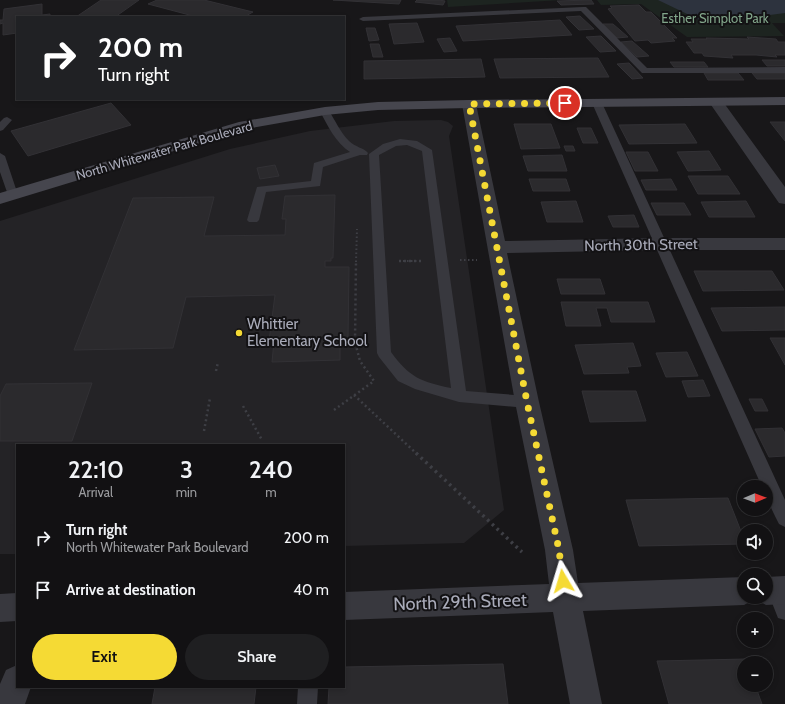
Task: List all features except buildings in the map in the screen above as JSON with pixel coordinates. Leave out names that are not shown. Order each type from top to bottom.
[{"type":"street","name":"North Whitewater Park Boulevard","points":[[6,197],[244,125],[325,111],[378,106],[469,104],[785,101]]},
{"type":"street","points":[[716,102],[785,199]]},
{"type":"street","points":[[469,104],[490,253],[527,402],[559,550],[565,597],[586,704]]},
{"type":"street","name":"North 30th Street","points":[[490,253],[660,244],[785,244]]},
{"type":"street","name":"North 29th Street","points":[[345,606],[737,591]]},
{"type":"street","points":[[0,608],[16,607]]},
{"type":"street","points":[[9,704],[16,685]]},
{"type":"lane","points":[[363,19],[583,9],[645,71],[785,70]]},
{"type":"lane","points":[[597,103],[785,519]]},
{"type":"lane","points":[[325,111],[334,130],[357,152]]},
{"type":"lane","points":[[0,128],[7,120]]},
{"type":"lane","points":[[253,220],[261,189],[316,184],[318,165],[357,152],[374,154],[384,146],[396,142],[410,142],[420,145],[427,150],[459,396]]},
{"type":"lane","points":[[374,154],[384,353],[405,378],[446,394],[527,402]]},
{"type":"lane","points":[[0,156],[6,197]]},
{"type":"lane","points":[[307,704],[308,688]]},
{"type":"path","points":[[334,410],[374,381],[360,361],[355,342],[357,224]]},
{"type":"path","points":[[458,260],[490,253]]},
{"type":"path","points":[[392,261],[426,261]]},
{"type":"path","points":[[216,371],[218,362]]},
{"type":"path","points":[[354,395],[522,552]]},
{"type":"path","points":[[204,431],[210,398]]},
{"type":"path","points":[[243,406],[262,440]]},
{"type":"shaded area","points":[[658,0],[785,0],[785,13],[706,23]]},
{"type":"shaded area","name":"Whittier Elementary School","points":[[441,120],[448,122],[453,126],[449,136],[504,510],[464,543],[345,546],[345,444],[16,444],[16,554],[0,554],[0,221],[230,149],[310,131],[394,121]]},
{"type":"green space","points":[[447,0],[562,0],[448,7]]},
{"type":"green space","name":"Esther Simplot Park","points":[[597,0],[785,0],[785,23],[772,23],[784,36],[687,37],[641,4],[601,5]]},
{"type":"place","name":"Whittier Elementary School","points":[[239,333]]},
{"type":"route","points":[[563,581],[559,550],[527,402],[469,104],[565,103]]}]
